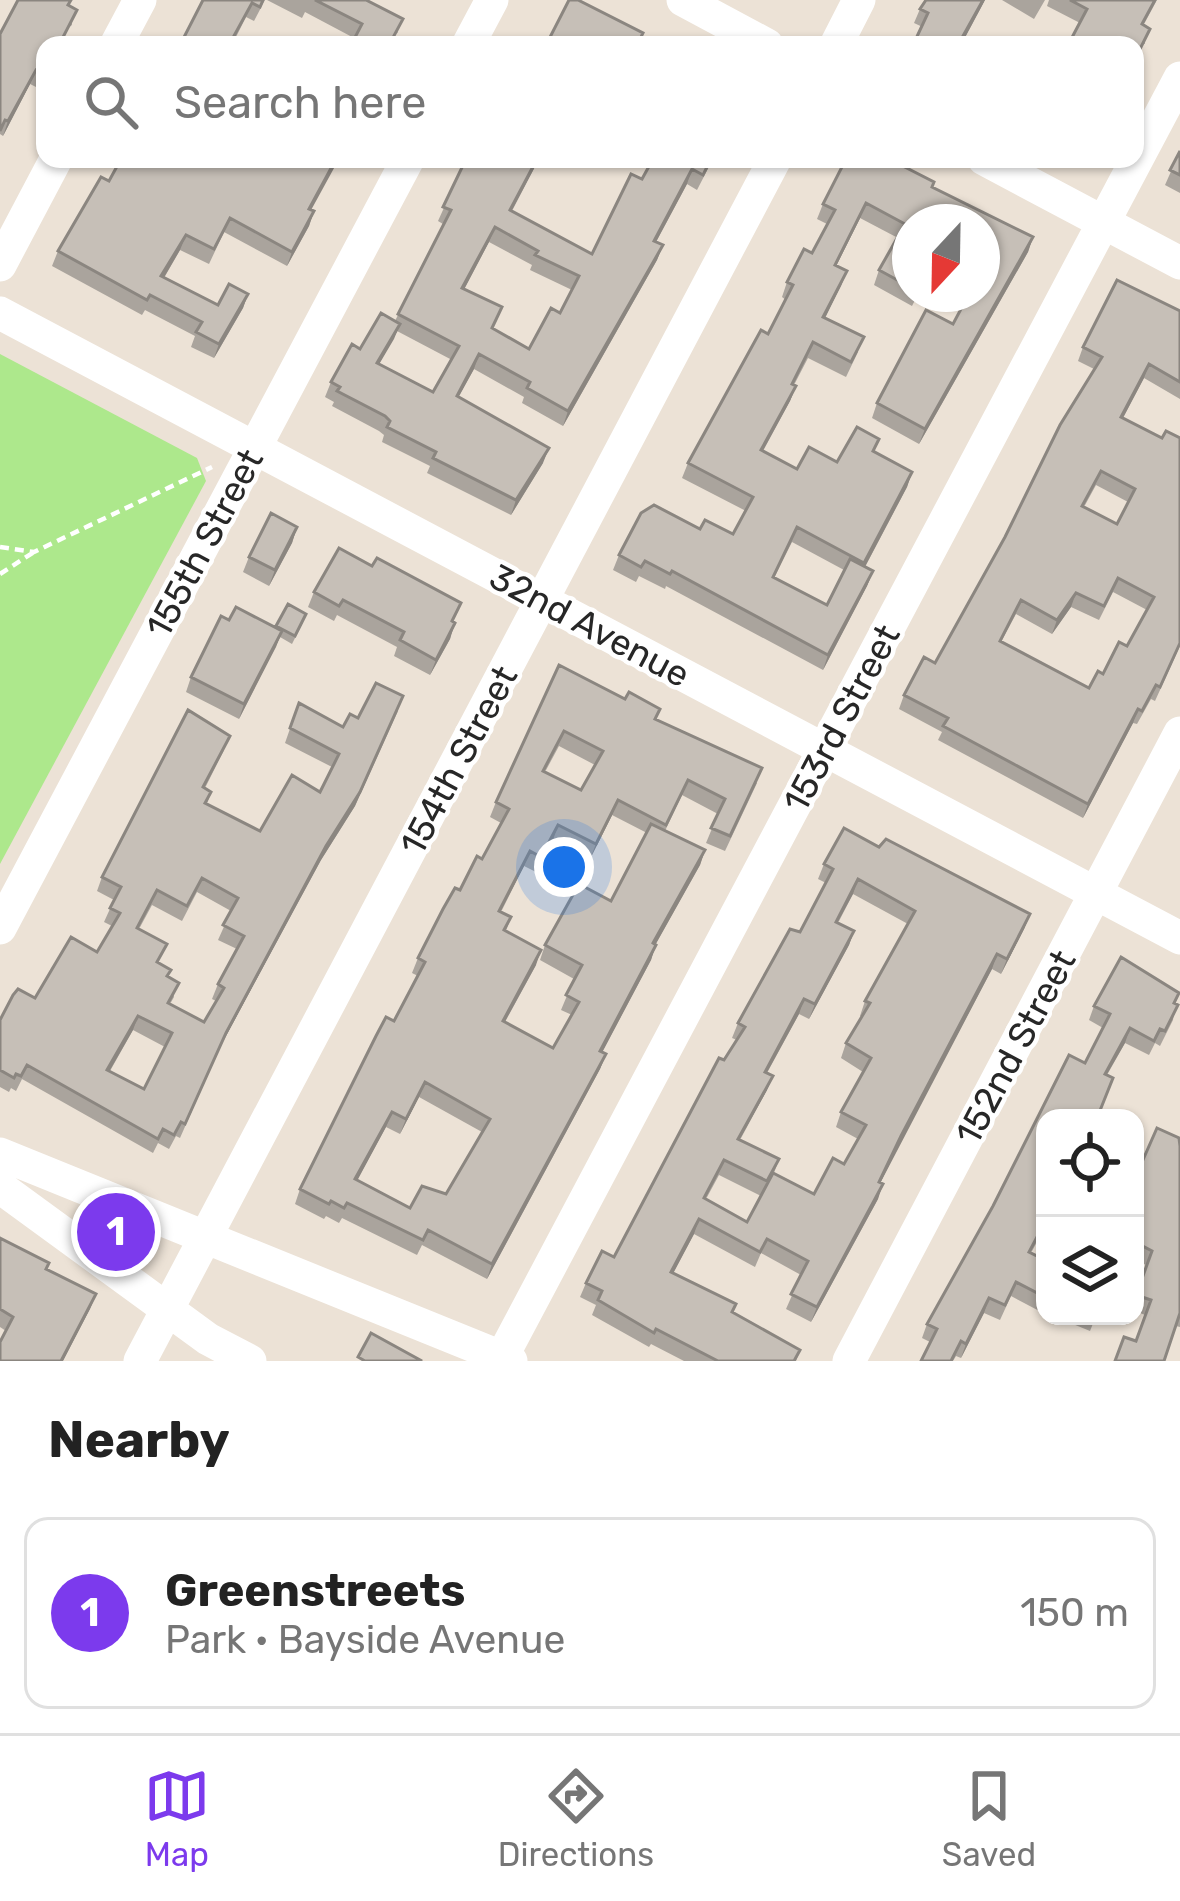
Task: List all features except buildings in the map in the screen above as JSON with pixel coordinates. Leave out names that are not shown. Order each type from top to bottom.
[{"type":"street","points":[[121,36],[140,0]]},
{"type":"street","points":[[473,36],[492,0]]},
{"type":"street","points":[[683,0],[750,36]]},
{"type":"street","points":[[841,36],[860,0]]},
{"type":"street","name":"153rd Street","points":[[1144,146],[1180,78]]},
{"type":"street","points":[[0,265],[51,168]]},
{"type":"street","name":"155th Street","points":[[0,928],[403,168]]},
{"type":"street","name":"154th Street","points":[[140,1361],[770,168]]},
{"type":"street","points":[[1000,168],[1180,263]]},
{"type":"street","name":"153rd Street","points":[[507,1359],[1132,168]]},
{"type":"street","name":"32nd Avenue","points":[[0,313],[1180,938]]},
{"type":"street","name":"152nd Street","points":[[849,1361],[1180,733]]},
{"type":"street","points":[[0,1154],[507,1359]]},
{"type":"street","points":[[0,1187],[208,1339],[250,1361]]},
{"type":"path","points":[[0,574],[34,552],[217,464]]},
{"type":"path","points":[[0,547],[34,552]]},
{"type":"green space","points":[[0,354],[197,458],[206,481],[0,864]]},
{"type":"place","name":"Greenstreets","points":[[116,1232]]}]
